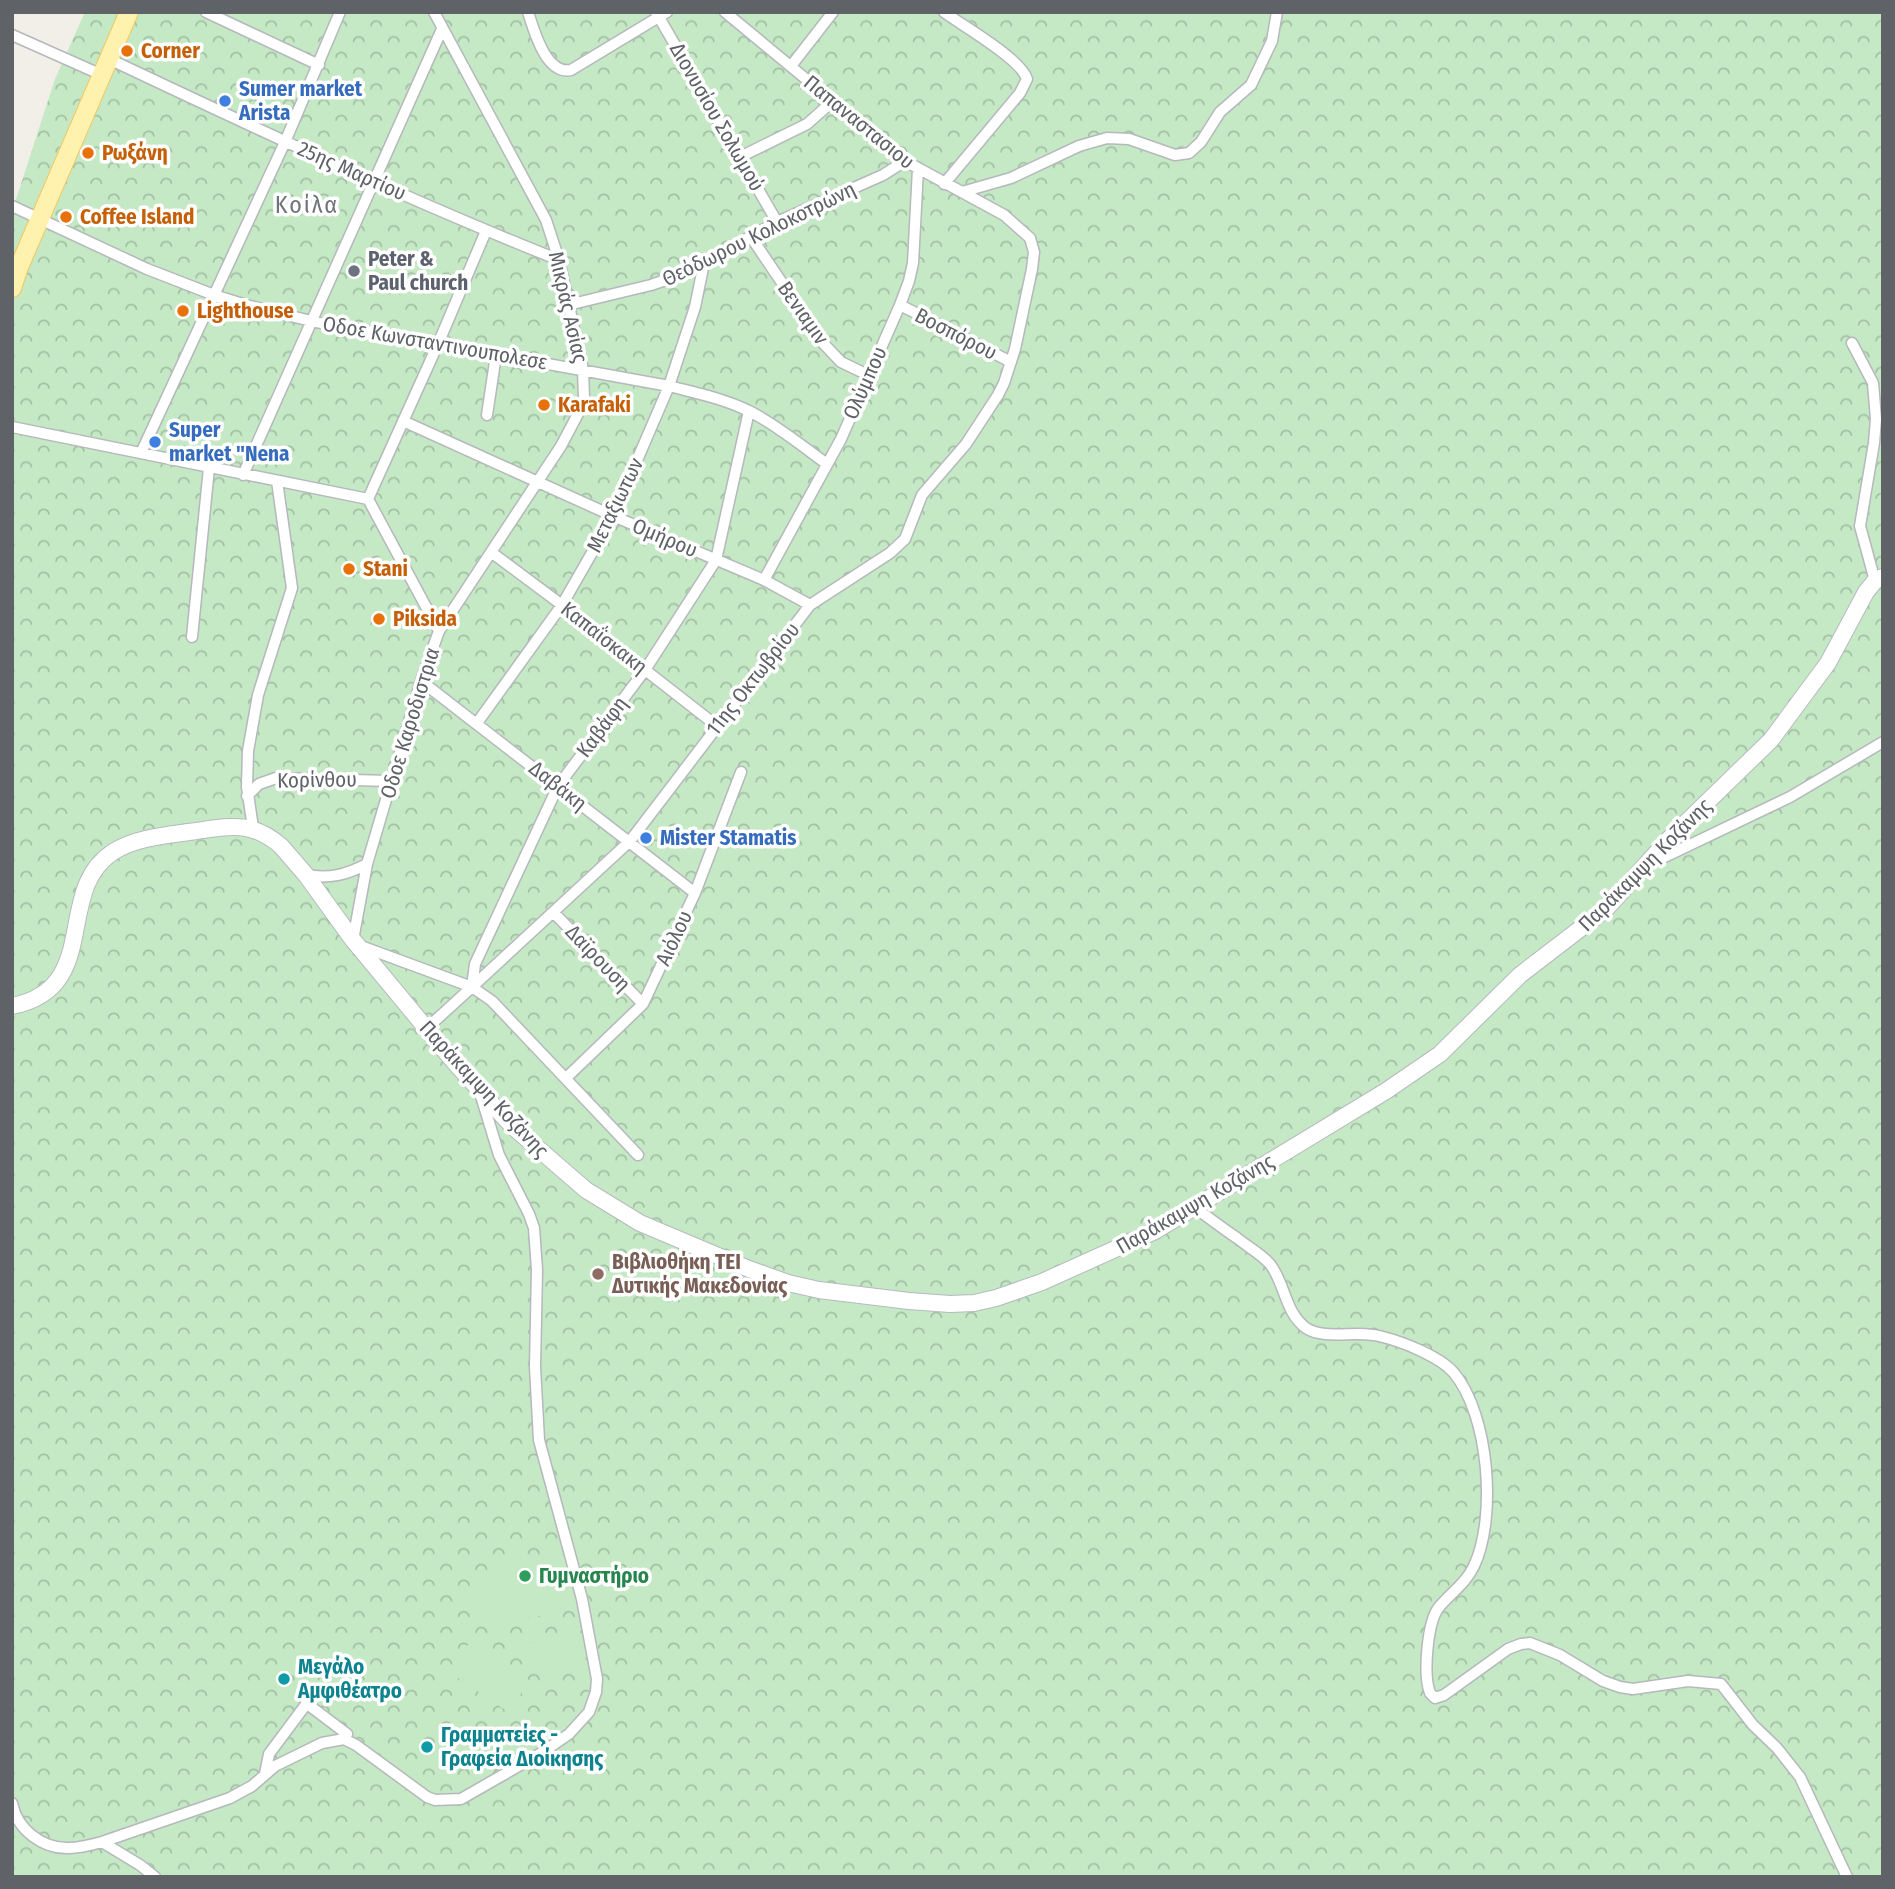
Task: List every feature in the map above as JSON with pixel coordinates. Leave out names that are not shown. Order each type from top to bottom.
[{"type":"main road","points":[[12,288],[128,12]]},
{"type":"main road","name":"Παράκαμψη Κοζάνης","points":[[253,828],[265,833],[281,846],[306,875],[355,943],[480,1091],[542,1154],[586,1190],[640,1223],[788,1283],[819,1290],[950,1304],[974,1303],[996,1298],[1096,1259],[1155,1231],[1386,1091],[1440,1054],[1520,975],[1606,909],[1668,840],[1772,740],[1828,663],[1857,606],[1879,579]]},
{"type":"main road","points":[[12,1006],[47,993],[60,977],[71,957],[82,901],[90,878],[100,862],[112,852],[139,841],[183,833],[229,826],[253,828]]},
{"type":"street","points":[[206,12],[319,65]]},
{"type":"street","points":[[141,453],[285,142],[340,12]]},
{"type":"street","name":"Μικράς Ασίας","points":[[434,12],[545,220],[559,260],[583,370],[583,398],[579,412],[537,482],[439,631]]},
{"type":"street","points":[[528,12],[535,33],[553,67],[564,72],[661,14]]},
{"type":"street","name":"Παπαναστασιου","points":[[725,12],[905,161],[1004,215]]},
{"type":"street","points":[[791,66],[833,12]]},
{"type":"street","points":[[944,12],[1012,59],[1024,69],[1027,79],[1020,93],[944,184]]},
{"type":"street","points":[[962,192],[1012,177],[1079,146],[1107,138],[1129,139],[1175,155],[1189,153],[1201,142],[1220,112],[1251,85],[1272,41],[1277,12]]},
{"type":"street","name":"Διονυσίου Σολωμού","points":[[661,14],[777,222]]},
{"type":"street","points":[[243,475],[442,29]]},
{"type":"street","name":"25ης Μαρτίου","points":[[12,35],[105,67],[559,260]]},
{"type":"street","points":[[740,157],[807,124],[833,100]]},
{"type":"street","name":"Θεόδωρου Κολοκοτρώνη","points":[[568,305],[651,285],[683,274],[777,222],[872,180],[905,161]]},
{"type":"street","name":"Ολύμπου","points":[[764,580],[827,464],[909,281],[913,263],[918,169]]},
{"type":"street","name":"Oδοε Κωνσταντινουπολεσε","points":[[12,206],[146,269],[214,295],[311,320],[669,386],[721,400],[749,411],[827,464]]},
{"type":"street","name":"11ης Οκτωβρίου","points":[[472,987],[630,841],[810,605],[890,554],[905,539],[922,495],[976,429],[1004,383],[1011,362],[1025,306],[1034,251],[1030,238],[1004,215]]},
{"type":"street","points":[[12,427],[368,499],[486,230]]},
{"type":"street","name":"Βενιαμιν","points":[[751,237],[822,342],[841,362],[868,375]]},
{"type":"street","name":"Μεταξιωτων","points":[[477,723],[562,605],[613,516],[669,386],[695,307],[704,263]]},
{"type":"street","name":"Βοσπόρου","points":[[900,305],[1011,362]]},
{"type":"street","points":[[1852,343],[1873,383],[1876,419],[1874,443],[1860,526],[1879,579]]},
{"type":"street","points":[[487,415],[496,355]]},
{"type":"street","name":"Καβάφη","points":[[472,987],[474,964],[558,786],[645,670],[716,560],[721,548],[749,411]]},
{"type":"street","name":"Ομήρου","points":[[403,421],[613,516],[764,580],[810,605]]},
{"type":"street","points":[[192,637],[209,467]]},
{"type":"street","points":[[253,828],[247,796],[248,751],[258,695],[292,588],[277,481]]},
{"type":"street","name":"Oδοε Καροδιστρια","points":[[355,943],[367,864],[421,681],[439,631],[368,499]]},
{"type":"street","name":"Καπαΐσκακη","points":[[491,552],[717,726]]},
{"type":"street","name":"Δαβάκη","points":[[421,681],[695,893]]},
{"type":"street","points":[[1646,866],[1790,797],[1883,742]]},
{"type":"street","name":"Αιόλου","points":[[566,1078],[643,1004],[695,893],[741,772]]},
{"type":"street","name":"Κορίνθου","points":[[247,796],[259,785],[276,778],[391,781]]},
{"type":"street","points":[[306,875],[339,876],[367,864]]},
{"type":"street","name":"Δαϊρουση","points":[[554,913],[643,1004]]},
{"type":"street","points":[[355,943],[472,987],[492,1001],[638,1155]]},
{"type":"street","points":[[426,1029],[472,987]]},
{"type":"street","points":[[12,1803],[23,1826],[44,1843],[69,1848],[102,1842],[230,1798],[314,1746],[344,1739],[427,1797],[452,1801],[468,1796],[569,1734],[594,1702],[597,1679],[582,1599],[539,1440],[535,1367],[537,1270],[534,1228],[499,1155],[480,1091]]},
{"type":"street","points":[[1194,1207],[1261,1254],[1272,1267],[1291,1310],[1303,1326],[1322,1334],[1368,1333],[1402,1343],[1452,1371],[1467,1394],[1485,1456],[1485,1528],[1480,1552],[1471,1572],[1434,1613],[1428,1661],[1430,1693],[1435,1698],[1444,1695],[1508,1649],[1530,1643],[1560,1655],[1603,1681],[1620,1687],[1633,1689],[1688,1681],[1721,1684],[1753,1725],[1777,1748],[1800,1777],[1847,1877]]},
{"type":"street","points":[[265,1774],[269,1754],[308,1701],[347,1734],[344,1739]]},
{"type":"street","points":[[102,1842],[141,1865],[155,1877]]},
{"type":"green space","points":[[85,12],[1883,12],[1883,1877],[12,1877],[12,212],[55,79]]},
{"type":"green space","name":"Γυμναστήριο","points":[[559,1554],[564,1614],[472,1622],[470,1592],[490,1591],[488,1560]]},
{"type":"green space","points":[[579,1631],[587,1665],[540,1675],[511,1652],[514,1647]]},
{"type":"green space","points":[[471,1640],[530,1681],[508,1712],[449,1672]]},
{"type":"place","name":"Corner","points":[[127,51]]},
{"type":"place","name":"Sumer market Arista","points":[[225,101]]},
{"type":"place","name":"Ρωξάνη","points":[[88,153]]},
{"type":"place","name":"Coffee Island","points":[[66,217]]},
{"type":"place","name":"Peter & Paul church","points":[[354,271]]},
{"type":"place","name":"Lighthouse","points":[[183,311]]},
{"type":"place","name":"Karafaki","points":[[544,405]]},
{"type":"place","name":"Super market \"Nena","points":[[155,442]]},
{"type":"place","name":"Stani","points":[[349,569]]},
{"type":"place","name":"Piksida","points":[[379,619]]},
{"type":"place","name":"Mister Stamatis","points":[[646,838]]},
{"type":"place","name":"Βιβλιοθήκη ΤΕΙ Δυτικής Μακεδονίας","points":[[598,1274]]},
{"type":"place","name":"Γυμναστήριο","points":[[525,1576]]},
{"type":"place","name":"Μεγάλο Αμφιθέατρο","points":[[284,1679]]},
{"type":"place","name":"Γραμματείες - Γραφεία Διοίκησης","points":[[427,1747]]},
{"type":"district","name":"Κοίλα","points":[[307,205]]}]
